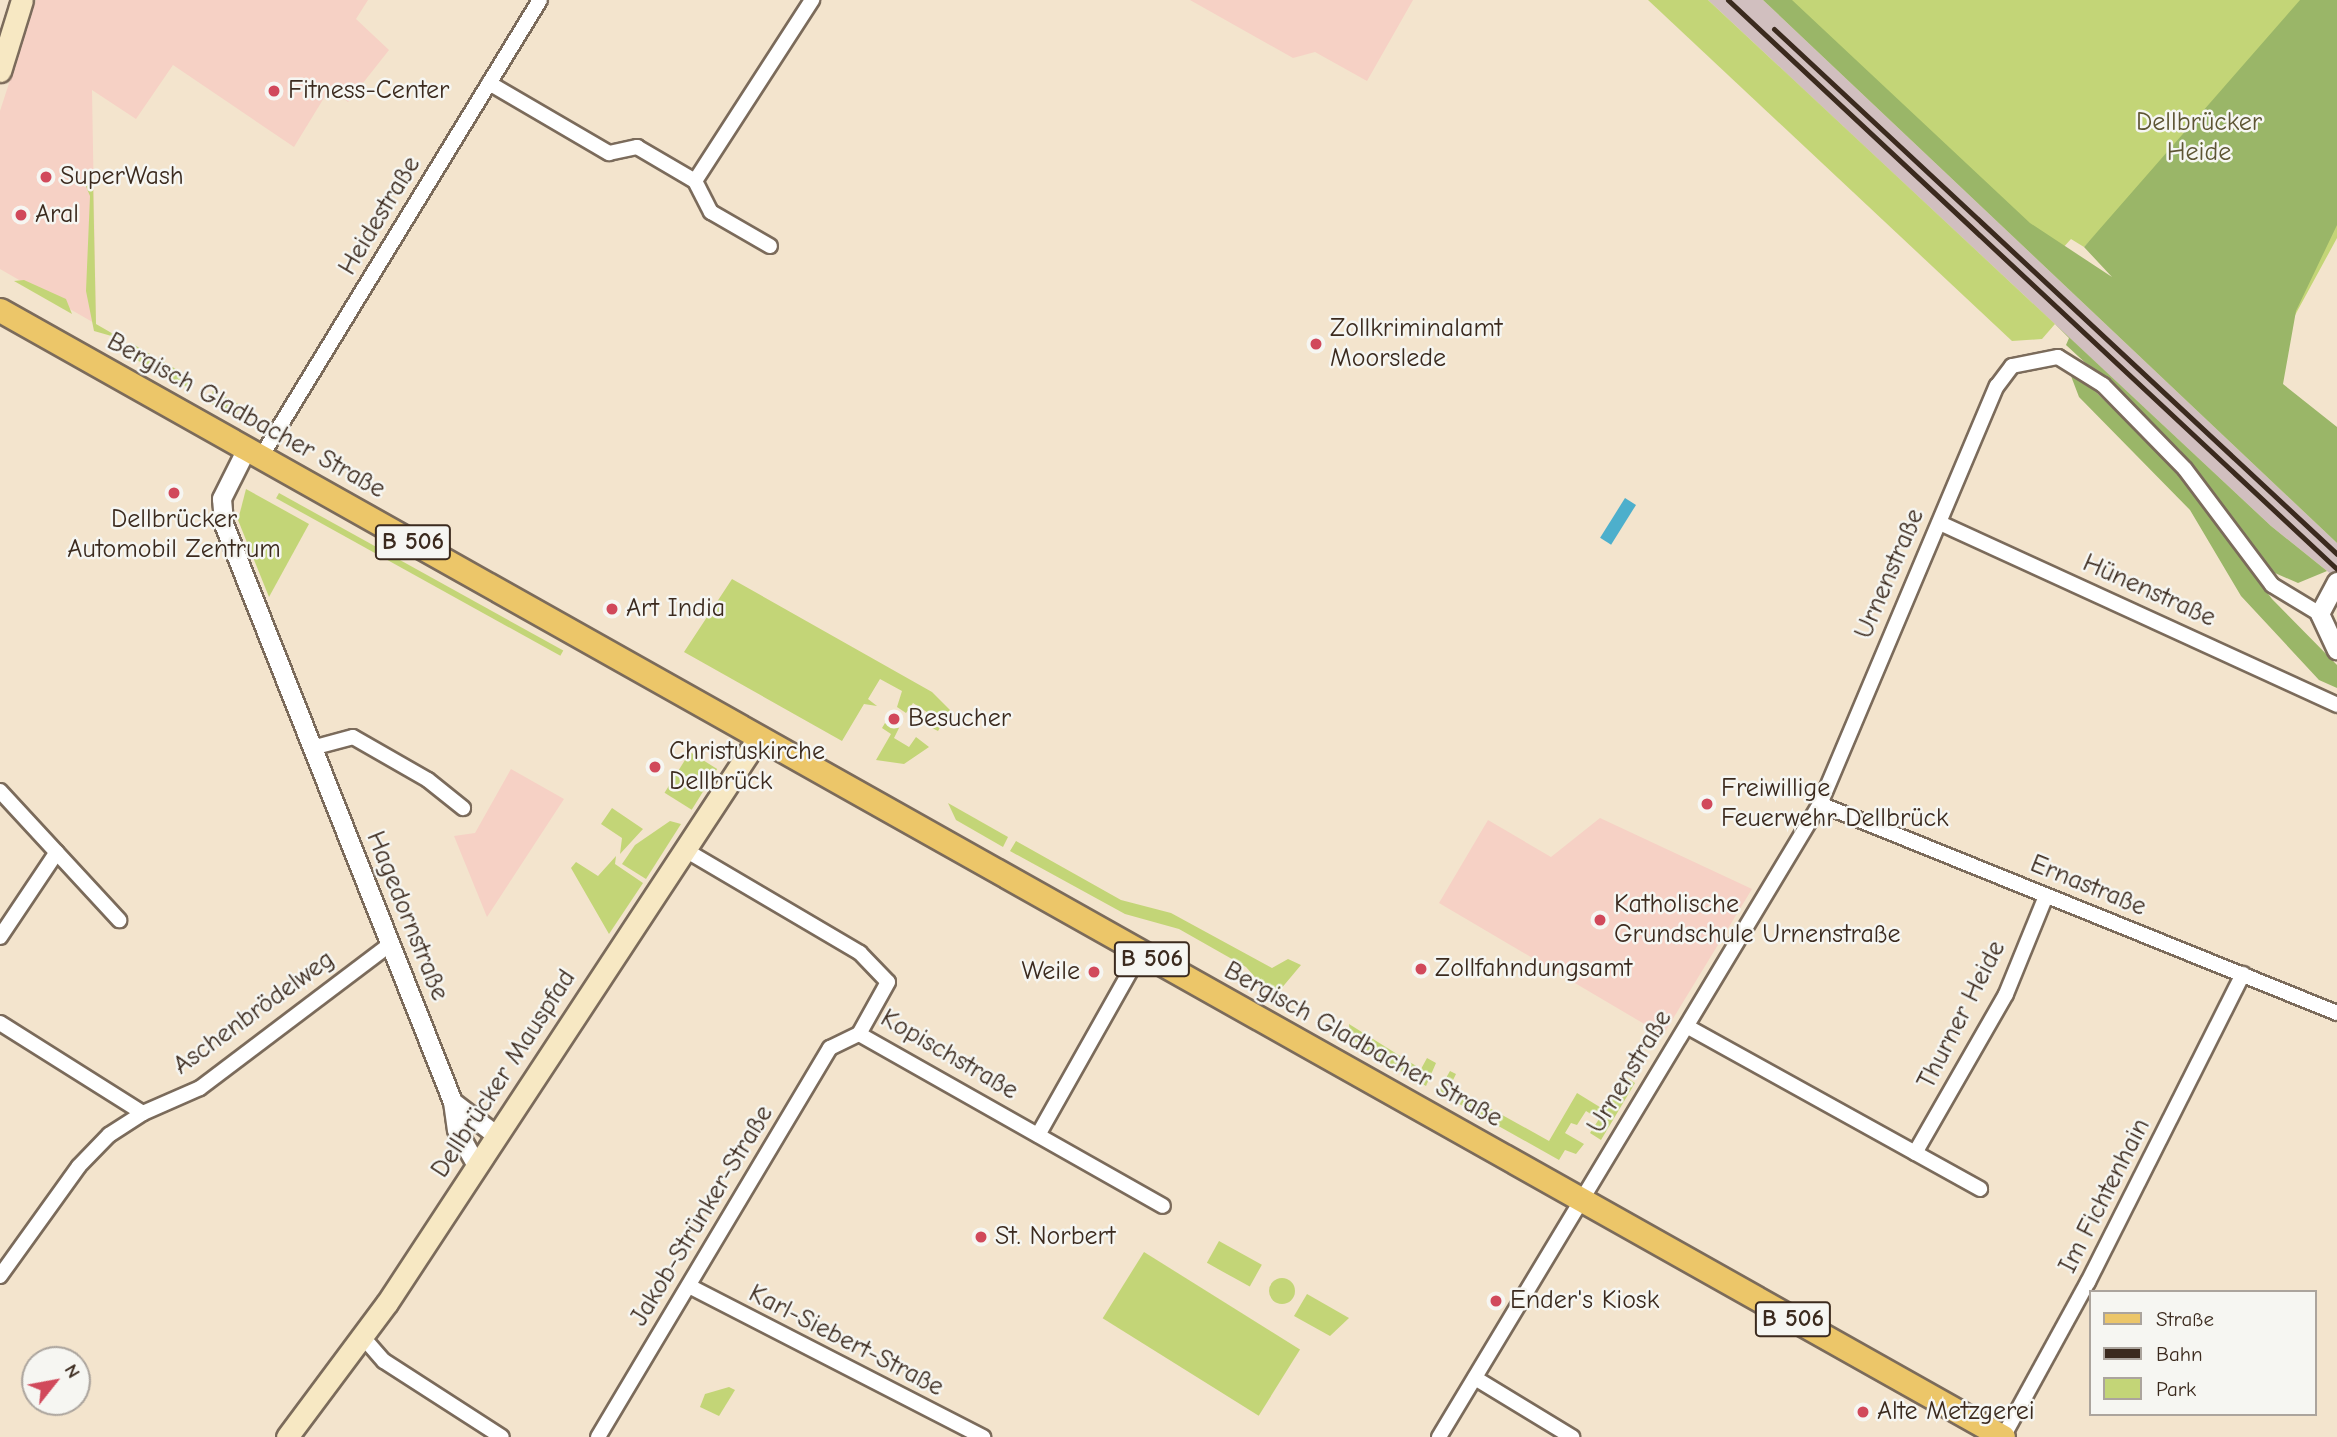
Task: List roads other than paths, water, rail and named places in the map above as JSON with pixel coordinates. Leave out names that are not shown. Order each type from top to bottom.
[{"type":"main road","points":[[0,71],[22,0]]},
{"type":"main road","name":"Bergisch Gladbacher Straße","points":[[0,310],[2003,1437]]},
{"type":"main road","name":"Dellbrücker Mauspfad","points":[[287,1437],[362,1336],[477,1166],[687,852],[760,737]]},
{"type":"street","name":"Heidestraße","points":[[254,453],[540,0]]},
{"type":"street","points":[[695,181],[811,0]]},
{"type":"street","points":[[489,83],[609,153],[637,147],[695,181],[711,212],[770,246]]},
{"type":"street","name":"Urnenstraße","points":[[1438,1437],[1821,804],[2004,374],[2023,360],[2058,358],[2103,385],[2157,437],[2272,585],[2320,614]]},
{"type":"street","name":"Hagedornstraße","points":[[254,453],[226,487],[221,512],[389,945],[453,1102],[457,1130],[477,1166]]},
{"type":"street","name":"Hünenstraße","points":[[1940,523],[2337,705]]},
{"type":"street","points":[[2337,582],[2320,614],[2337,650]]},
{"type":"street","points":[[312,748],[353,737],[428,780],[463,808]]},
{"type":"street","points":[[0,791],[119,920]]},
{"type":"street","name":"Ernastraße","points":[[1821,804],[2337,1013]]},
{"type":"street","points":[[0,937],[57,852]]},
{"type":"street","name":"Kopischstraße","points":[[687,852],[869,962],[888,982],[859,1034],[1163,1206]]},
{"type":"street","name":"Thurner Heide","points":[[1915,1153],[2006,994],[2046,896]]},
{"type":"street","name":"Aschenbrödelweg","points":[[0,1276],[79,1166],[109,1135],[143,1113],[200,1088],[389,945]]},
{"type":"street","points":[[1038,1135],[1141,952]]},
{"type":"street","name":"Im Fichtenhain","points":[[2003,1437],[2095,1270],[2243,974]]},
{"type":"street","points":[[0,1023],[143,1113]]},
{"type":"street","points":[[1688,1027],[1980,1189]]},
{"type":"street","name":"Jakob-Strünker-Straße","points":[[598,1437],[830,1048],[859,1034]]},
{"type":"street","name":"Hagedornstraße","points":[[453,1102],[496,1136]]},
{"type":"street","name":"Karl-Siebert-Straße","points":[[688,1286],[983,1437]]},
{"type":"street","points":[[362,1336],[384,1361],[502,1437]]},
{"type":"street","points":[[1475,1378],[1572,1437]]},
{"type":"water","points":[[1625,498],[1636,505],[1611,545],[1600,538]]},
{"type":"railway","points":[[1728,0],[2337,569]]},
{"type":"railway","points":[[1774,29],[2337,554]]},
{"type":"place","name":"Fitness-Center","points":[[274,91]]},
{"type":"place","name":"SuperWash","points":[[46,177]]},
{"type":"place","name":"Aral","points":[[21,215]]},
{"type":"place","name":"Zollkriminalamt Moorslede","points":[[1316,344]]},
{"type":"place","name":"Dellbrücker Automobil Zentrum","points":[[174,493]]},
{"type":"place","name":"Art India","points":[[612,609]]},
{"type":"place","name":"Besucher","points":[[894,719]]},
{"type":"place","name":"Christuskirche Dellbrück","points":[[655,767]]},
{"type":"place","name":"Freiwillige Feuerwehr Dellbrück","points":[[1707,804]]},
{"type":"place","name":"Katholische Grundschule Urnenstraße","points":[[1600,920]]},
{"type":"place","name":"Zollfahndungsamt","points":[[1421,969]]},
{"type":"place","name":"Weile","points":[[1094,972]]},
{"type":"place","name":"St. Norbert","points":[[981,1237]]},
{"type":"place","name":"Ender's Kiosk","points":[[1496,1301]]},
{"type":"place","name":"Alte Metzgerei","points":[[1863,1412]]},
{"type":"park label","name":"Dellbrücker Heide","points":[[2199,138]]}]
